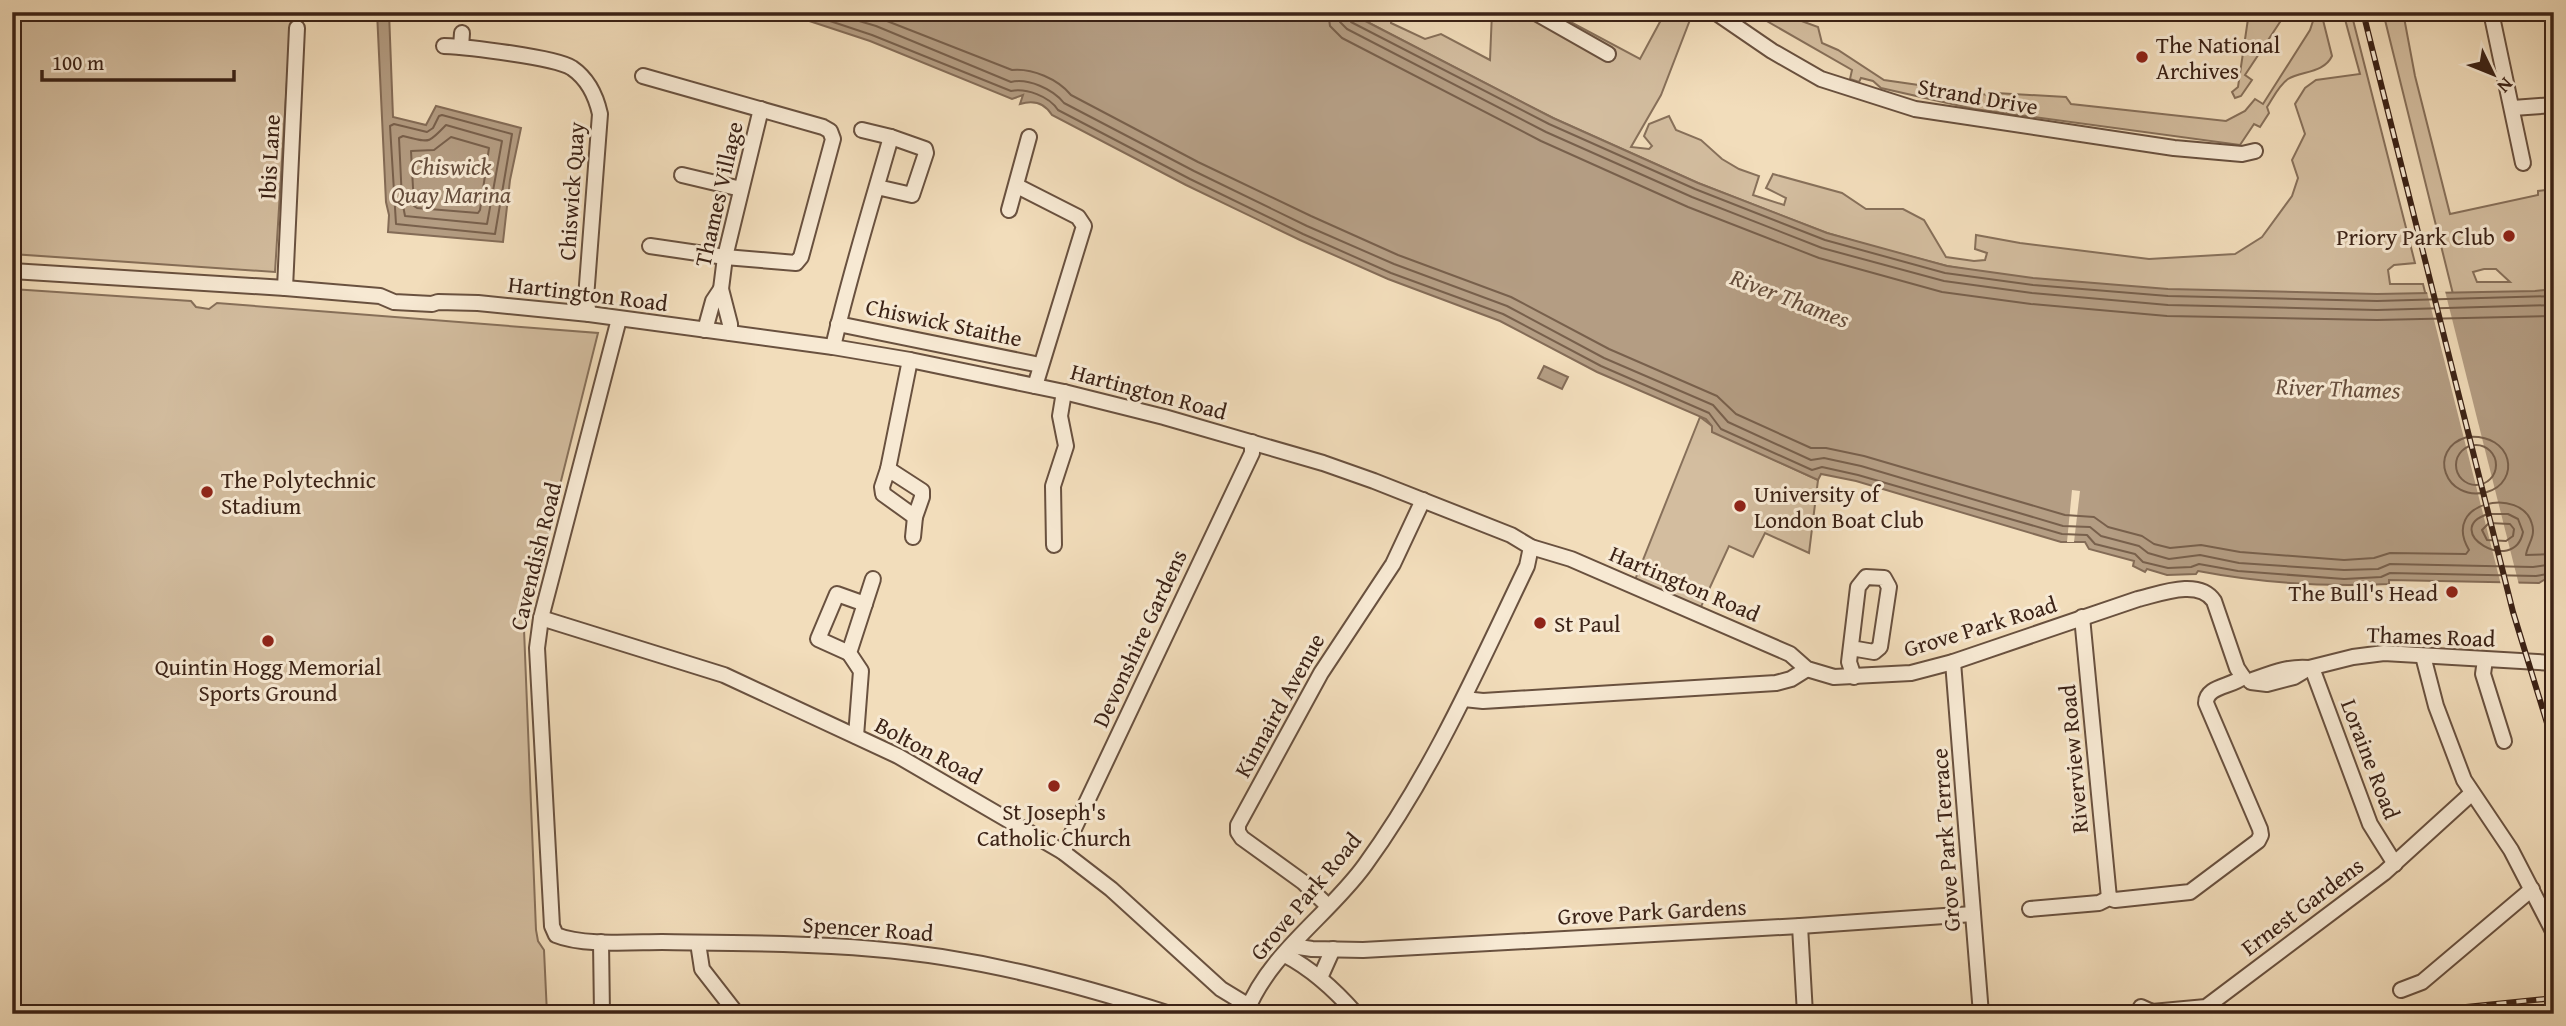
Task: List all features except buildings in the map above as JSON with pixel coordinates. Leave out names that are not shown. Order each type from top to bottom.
[{"type":"street","points":[[1534,12],[1608,54]]},
{"type":"street","name":"Strand Drive","points":[[1715,12],[1772,51],[1821,79],[1915,109],[2174,148],[2242,154],[2255,151]]},
{"type":"street","points":[[2491,12],[2523,163]]},
{"type":"street","name":"Ibis Lane","points":[[285,288],[298,28]]},
{"type":"street","name":"Chiswick Quay","points":[[444,46],[462,40],[564,64],[581,75],[595,95],[600,114],[586,298],[589,314]]},
{"type":"street","name":"Thames Village","points":[[643,76],[830,131],[833,139],[801,257],[796,263],[787,264],[725,257]]},
{"type":"street","points":[[2513,108],[2554,105]]},
{"type":"street","name":"Thames Village","points":[[730,333],[721,289],[725,257],[761,109]]},
{"type":"street","points":[[862,130],[920,146],[926,153],[912,195],[877,187]]},
{"type":"street","points":[[1009,211],[1029,137]]},
{"type":"street","name":"Chiswick Staithe","points":[[833,347],[891,138]]},
{"type":"street","points":[[682,174],[741,189]]},
{"type":"street","name":"Chiswick Staithe","points":[[1017,186],[1078,216],[1084,226],[1035,386]]},
{"type":"street","points":[[650,246],[725,257]]},
{"type":"street","name":"Hartington Road","points":[[12,271],[285,288],[380,296],[394,302],[478,303],[589,314],[833,347],[911,360],[1064,392],[1252,442],[1345,471],[1423,500],[1511,535],[1531,547],[1571,559],[1778,649],[1793,656],[1807,669]]},
{"type":"street","name":"Thames Village","points":[[705,330],[713,302],[721,289]]},
{"type":"street","name":"Cavendish Road","points":[[556,934],[552,926],[537,648],[541,618],[619,318]]},
{"type":"street","name":"Chiswick Staithe","points":[[838,324],[1040,365]]},
{"type":"street","points":[[911,360],[882,487],[883,494],[915,517]]},
{"type":"street","points":[[1054,545],[1053,486],[1066,446],[1060,416],[1064,392]]},
{"type":"street","name":"Devonshire Gardens","points":[[1063,852],[1252,453],[1252,442]]},
{"type":"street","points":[[888,469],[922,491],[913,537]]},
{"type":"street","name":"Kinnaird Avenue","points":[[1328,906],[1303,882],[1242,838],[1238,825],[1321,673],[1393,564],[1423,500]]},
{"type":"street","name":"Grove Park Road","points":[[1247,1010],[1260,985],[1359,873],[1429,763],[1464,699],[1527,566],[1531,547]]},
{"type":"street","points":[[1851,648],[1874,652],[1880,647],[1889,587],[1884,578],[1866,577],[1858,587],[1849,662],[1854,677]]},
{"type":"street","points":[[849,653],[873,579]]},
{"type":"street","name":"Grove Park Road","points":[[1807,669],[1834,677],[1911,673],[1953,662],[2154,595],[2188,589],[2204,591],[2211,596],[2237,668],[2247,680]]},
{"type":"street","points":[[856,736],[861,671],[849,653],[818,639],[837,594],[865,604]]},
{"type":"street","name":"Riverview Road","points":[[2082,617],[2096,748],[2106,890],[2109,898]]},
{"type":"street","name":"Bolton Road","points":[[541,618],[724,675],[856,736],[942,780],[1063,852],[1118,896],[1212,982],[1247,1010]]},
{"type":"street","name":"Thames Road","points":[[2247,680],[2267,684],[2294,677],[2310,668],[2369,655],[2554,663]]},
{"type":"street","points":[[2423,656],[2436,706],[2453,754],[2472,793],[2505,839],[2554,933]]},
{"type":"street","points":[[2485,660],[2483,674],[2504,741]]},
{"type":"street","name":"Grove Park Terrace","points":[[1953,662],[1981,1014]]},
{"type":"street","name":"Loraine Road","points":[[2310,668],[2370,824],[2395,863]]},
{"type":"street","points":[[1464,699],[1483,701],[1776,683],[1791,679],[1807,669]]},
{"type":"street","points":[[2031,909],[2099,903],[2109,898],[2115,900],[2190,892],[2260,838],[2260,830],[2206,703],[2211,691],[2247,680]]},
{"type":"street","name":"Ernest Gardens","points":[[2141,1007],[2152,1012],[2206,1007],[2395,863],[2472,793]]},
{"type":"street","points":[[2401,990],[2421,982],[2532,889]]},
{"type":"street","name":"Grove Park Gardens","points":[[1289,950],[1363,950],[1973,914]]},
{"type":"street","points":[[1800,926],[1805,1014]]},
{"type":"street","name":"Spencer Road","points":[[556,934],[601,942],[874,949],[957,958],[1029,972],[1170,1014]]},
{"type":"street","points":[[601,942],[602,1014]]},
{"type":"street","points":[[698,943],[702,969],[737,1014]]},
{"type":"street","points":[[1320,978],[1333,948]]},
{"type":"street","points":[[1289,950],[1353,1011]]},
{"type":"shaded area","points":[[12,12],[356,12],[356,21],[291,17],[275,272],[12,254]]},
{"type":"shaded area","points":[[1348,12],[1391,12],[1391,23],[1425,39],[1441,34],[1490,60],[1492,12],[1552,12],[1640,59],[1661,20],[1678,17],[1671,12],[1693,12],[1661,95],[1631,147],[1649,149],[1652,146],[1644,136],[1649,124],[1669,116],[1676,130],[1701,140],[1722,159],[1739,169],[1759,176],[1753,195],[1784,205],[1786,198],[1766,188],[1773,174],[1842,193],[1866,209],[1903,209],[1924,220],[1946,257],[1974,261],[1985,260],[1987,253],[1975,249],[1976,235],[2149,259],[2235,254],[2262,237],[2292,196],[2298,178],[2292,160],[2305,134],[2295,104],[2305,88],[2316,80],[2360,74],[2343,12],[2351,12],[2415,263],[2394,265],[2388,270],[2390,284],[2423,284],[2427,300],[2153,303],[1947,266],[1871,246],[1827,233],[1698,183],[1553,118]]},
{"type":"shaded area","points":[[1751,12],[1777,12],[1818,27],[1822,43],[1838,50],[1884,80],[1988,95],[1996,93],[2066,97],[2071,104],[2226,121],[2245,111],[2255,99],[2263,104],[2310,30],[2313,21],[2311,12],[2321,12],[2332,56],[2324,66],[2288,79],[2267,107],[2269,113],[2260,127],[2254,124],[2240,145],[1974,109],[1881,88],[1873,81],[1861,78],[1859,82],[1850,79],[1852,70]]},
{"type":"shaded area","points":[[2249,12],[2282,12],[2282,19],[2245,75],[2252,80],[2241,96],[2235,98],[2232,92],[2238,87]]},
{"type":"shaded area","points":[[2383,12],[2403,12],[2415,76],[2450,214],[2554,189],[2554,299],[2453,294]],"holes":[[[2496,269],[2510,282],[2477,282],[2473,272]]]},
{"type":"shaded area","name":"Quintin Hogg Memorial Sports Ground","points":[[12,289],[191,301],[196,307],[209,309],[217,303],[598,333],[524,629],[536,930],[538,941],[544,950],[547,1014],[12,1014]]},
{"type":"shaded area","name":"University of London Boat Club","points":[[1700,417],[1766,456],[1818,480],[1809,553],[1765,533],[1753,557],[1729,546],[1700,609],[1635,580]]},
{"type":"water","name":"Chiswick Quay Marina","points":[[377,12],[389,12],[393,117],[426,125],[436,106],[521,128],[510,180],[503,242],[388,232]]},
{"type":"water","name":"River Thames","points":[[782,12],[1348,12],[1553,118],[1698,183],[1827,233],[1947,266],[2033,278],[2168,289],[2377,294],[2554,289],[2554,580],[2539,583],[2389,580],[2389,584],[2341,585],[2269,581],[2198,571],[2196,574],[2167,575],[2147,569],[2145,572],[2133,566],[2134,561],[2089,549],[2085,542],[2061,542],[1856,481],[1821,474],[1818,480],[1712,432],[1712,426],[1706,419],[1597,372],[1500,321],[1388,279],[1186,185],[1052,115],[1042,105],[1034,102],[1020,104],[1023,95],[1012,99],[870,41]]},
{"type":"water","points":[[1544,366],[1568,377],[1562,389],[1538,378]]},
{"type":"pier","points":[[2445,291],[2519,585],[2501,585],[2427,292]]},
{"type":"pier","points":[[2072,490],[2080,491],[2074,542],[2067,542]]},
{"type":"railway","points":[[2363,12],[2513,612],[2554,746]]},
{"type":"railway","points":[[2397,1014],[2554,998]]},
{"type":"place","name":"The National Archives","points":[[2142,57]]},
{"type":"place","name":"Priory Park Club","points":[[2509,236]]},
{"type":"place","name":"The Polytechnic Stadium","points":[[207,492]]},
{"type":"place","name":"University of London Boat Club","points":[[1740,506]]},
{"type":"place","name":"The Bull's Head","points":[[2452,592]]},
{"type":"place","name":"St Paul","points":[[1540,623]]},
{"type":"place","name":"Quintin Hogg Memorial Sports Ground","points":[[268,641]]},
{"type":"place","name":"St Joseph's Catholic Church","points":[[1054,786]]}]
